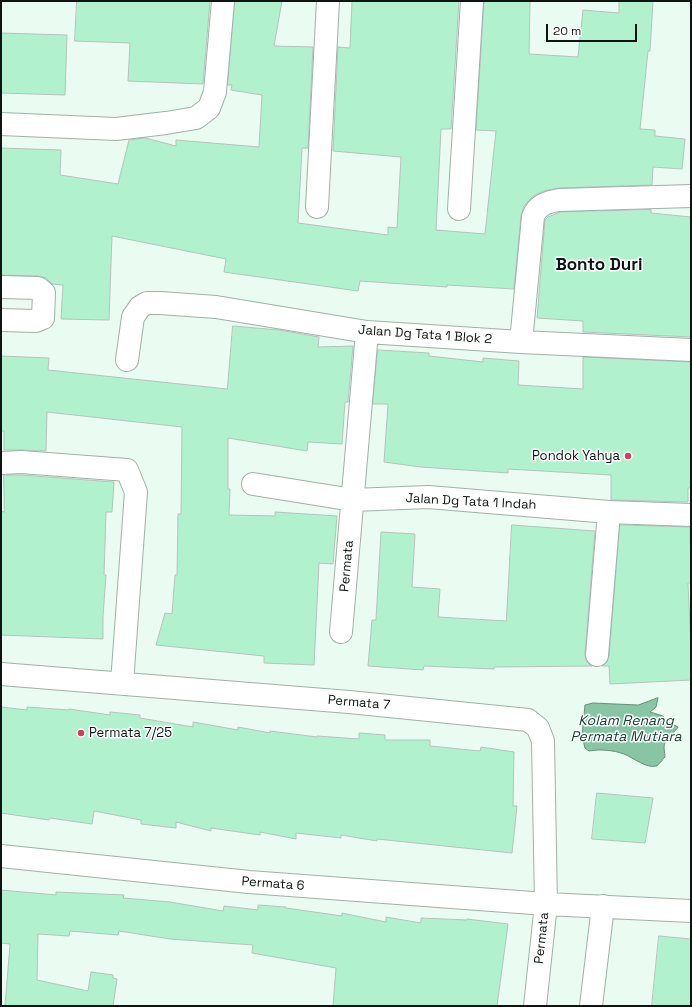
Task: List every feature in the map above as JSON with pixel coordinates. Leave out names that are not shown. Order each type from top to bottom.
[{"type":"street","points":[[1,124],[116,129],[196,118],[209,108],[215,92],[223,1]]},
{"type":"street","points":[[317,207],[328,1]]},
{"type":"street","points":[[459,209],[472,1]]},
{"type":"street","points":[[521,342],[533,217],[535,211],[545,203],[559,200],[691,196]]},
{"type":"street","points":[[1,287],[38,288],[44,293],[43,318],[36,321],[1,320]]},
{"type":"street","name":"Jalan Dg Tata 1 Blok 2","points":[[127,360],[133,317],[140,307],[147,303],[216,307],[367,332],[521,342],[691,350]]},
{"type":"street","name":"Permata","points":[[341,632],[367,332]]},
{"type":"street","points":[[1,463],[21,462],[127,470],[136,492],[122,683]]},
{"type":"street","name":"Jalan Dg Tata 1 Indah","points":[[253,484],[353,500],[428,497],[609,512],[691,515]]},
{"type":"street","points":[[597,655],[609,512]]},
{"type":"street","name":"Permata 7","points":[[1,674],[349,702],[528,720],[538,728],[542,741],[546,904]]},
{"type":"street","name":"Permata 6","points":[[1,856],[249,882],[546,904]]},
{"type":"street","name":"Permata","points":[[535,1006],[546,904],[691,911]]},
{"type":"street","points":[[591,1006],[603,906]]},
{"type":"water","name":"Kolam Renang Permata Mutiara","points":[[658,698],[656,707],[650,712],[663,716],[667,721],[678,727],[666,741],[664,746],[665,757],[659,764],[656,766],[648,766],[624,754],[602,750],[589,751],[585,748],[582,736],[585,705],[593,703],[638,705]]},
{"type":"building","points":[[77,1],[210,1],[203,84],[128,81],[130,43],[75,41]]},
{"type":"building","points":[[235,1],[282,1],[274,46],[313,47],[308,148],[302,148],[298,223],[388,235],[388,227],[397,228],[401,157],[333,151],[338,47],[350,48],[352,1],[459,1],[451,129],[441,129],[436,230],[485,234],[496,131],[476,130],[484,1],[530,1],[529,54],[578,57],[583,10],[619,13],[619,1],[653,1],[650,51],[648,51],[640,129],[655,130],[655,136],[685,139],[682,169],[653,167],[652,185],[559,188],[543,191],[533,196],[524,206],[521,216],[514,289],[447,285],[447,287],[360,281],[358,291],[224,272],[226,259],[112,236],[109,320],[61,319],[63,285],[52,284],[46,278],[38,276],[1,275],[1,148],[61,150],[60,175],[118,184],[129,140],[145,138],[176,146],[176,140],[259,147],[262,95],[231,90],[232,85],[228,85]]},
{"type":"building","points":[[1,33],[67,35],[65,95],[1,93]]},
{"type":"building","points":[[651,210],[651,213],[691,217],[691,337],[583,332],[583,321],[537,318],[545,220],[548,217],[560,212]]},
{"type":"building","points":[[233,326],[279,330],[319,337],[318,347],[353,346],[348,402],[345,402],[342,444],[308,442],[307,451],[228,438],[228,489],[230,489],[229,515],[275,516],[275,512],[337,516],[333,564],[319,563],[314,665],[264,663],[264,656],[156,645],[165,613],[172,614],[175,575],[177,575],[178,514],[181,514],[182,427],[47,412],[46,451],[4,450],[4,431],[1,431],[1,356],[49,358],[48,370],[227,389]]},
{"type":"building","points":[[378,350],[429,353],[429,356],[483,362],[483,358],[519,361],[518,385],[583,389],[583,357],[691,362],[691,488],[688,488],[688,502],[611,500],[611,475],[508,469],[508,473],[421,467],[384,462],[388,404],[373,404]]},
{"type":"building","points":[[4,475],[114,482],[112,512],[106,512],[104,575],[106,575],[103,639],[1,635],[1,511],[4,512]]},
{"type":"building","points":[[512,525],[595,531],[585,654],[586,661],[592,666],[494,667],[494,669],[424,666],[423,670],[368,666],[372,620],[376,620],[381,532],[415,534],[412,587],[440,589],[438,617],[506,621]]},
{"type":"building","points":[[620,525],[690,527],[691,583],[688,583],[691,680],[610,684],[609,666],[602,666],[607,662],[609,656]]},
{"type":"building","points":[[1,707],[27,710],[27,707],[69,709],[110,715],[110,712],[140,715],[140,718],[193,727],[193,722],[238,730],[238,727],[270,733],[270,731],[317,737],[359,739],[359,733],[385,735],[385,740],[430,740],[430,746],[480,751],[481,747],[514,752],[513,806],[517,806],[512,853],[377,839],[377,841],[341,835],[341,838],[296,833],[296,839],[260,832],[260,835],[211,828],[211,831],[176,822],[176,828],[141,824],[141,820],[94,811],[92,824],[1,813]]},
{"type":"building","points":[[597,793],[653,798],[645,843],[592,839]]},
{"type":"building","points":[[1,890],[56,895],[56,892],[124,895],[123,898],[170,902],[223,911],[224,906],[258,910],[258,905],[286,907],[342,916],[342,913],[386,922],[386,917],[421,923],[421,918],[467,919],[508,924],[497,1006],[333,1006],[336,968],[252,953],[253,945],[170,939],[119,931],[118,935],[70,931],[69,936],[38,934],[37,980],[88,991],[91,972],[113,975],[113,978],[117,979],[113,1006],[5,1006],[10,944],[1,943]]},
{"type":"building","points":[[659,936],[691,939],[691,1006],[652,1006]]},
{"type":"place","name":"Pondok Yahya","points":[[628,456]]},
{"type":"place","name":"Permata 7/25","points":[[81,733]]},
{"type":"district","name":"Bonto Duri","points":[[599,265]]}]
